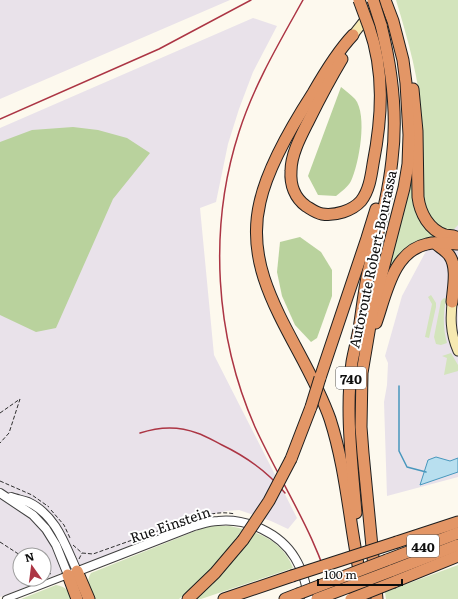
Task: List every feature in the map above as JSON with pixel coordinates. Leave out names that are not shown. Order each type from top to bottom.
[{"type":"highway","points":[[353,35],[347,50],[301,134],[290,170],[291,182],[295,193],[301,202],[311,210],[321,214],[338,214],[354,207],[366,193],[379,132],[381,97],[378,62],[370,27],[359,0]]},
{"type":"highway","name":"Autoroute Robert-Bourassa","points":[[364,599],[351,448],[350,392],[352,362],[362,306],[385,203],[392,160],[394,136],[394,94],[388,53],[373,0]]},
{"type":"highway","name":"Autoroute Robert-Bourassa","points":[[376,599],[361,427],[362,372],[367,350],[373,308],[398,212],[408,164],[409,135],[403,60],[396,21],[385,0]]},
{"type":"highway","points":[[391,0],[396,21],[408,57],[415,102],[419,206],[428,222],[435,230],[456,236],[458,238]]},
{"type":"highway","points":[[353,35],[341,48],[305,105],[275,161],[260,202],[256,228],[256,245],[264,277],[273,302],[323,401],[330,419],[338,446],[343,471],[364,599]]},
{"type":"highway","points":[[188,599],[215,573],[243,540],[269,501],[291,459],[311,407],[372,224],[382,182],[392,160]]},
{"type":"highway","points":[[367,350],[396,268],[404,256],[420,246],[435,243],[458,244]]},
{"type":"highway","points":[[435,243],[447,253],[452,262],[452,302]]},
{"type":"highway","points":[[424,533],[458,517]]},
{"type":"highway","points":[[224,599],[458,522]]},
{"type":"highway","name":"440","points":[[285,599],[458,533]]},
{"type":"highway","points":[[370,536],[382,599]]},
{"type":"highway","name":"440","points":[[317,599],[458,545]]},
{"type":"highway","points":[[351,599],[458,556]]},
{"type":"highway","points":[[394,582],[458,561]]},
{"type":"highway","points":[[74,569],[77,599]]},
{"type":"highway","points":[[74,569],[89,599]]},
{"type":"main road","points":[[353,35],[364,21],[385,0]]},
{"type":"main road","points":[[458,270],[450,315],[451,329],[458,351]]},
{"type":"street","points":[[2,494],[33,515],[46,528],[56,545],[74,569]]},
{"type":"street","name":"Rue Einstein","points":[[6,599],[74,569],[200,524],[217,521],[230,521],[246,524],[273,535],[286,546],[298,564],[310,599]]},
{"type":"path","points":[[0,414],[20,399],[9,433],[0,443]]},
{"type":"path","points":[[191,519],[214,513],[237,514]]},
{"type":"path","points":[[74,569],[82,552],[91,555],[97,554],[184,522]]},
{"type":"path","points":[[0,542],[12,550]]},
{"type":"shaded area","points":[[0,0],[230,0],[0,99]]},
{"type":"shaded area","points":[[458,0],[458,477],[387,496],[384,402],[387,385],[388,363],[385,356],[402,296],[440,225]]},
{"type":"shaded area","points":[[253,18],[277,26],[253,72],[239,109],[228,144],[216,202],[200,208],[214,355],[297,518],[288,529],[271,521],[239,510],[226,511],[205,517],[52,577],[52,547],[12,547],[12,587],[26,587],[0,597],[0,128]]},
{"type":"green space","points":[[396,0],[458,0],[458,225],[452,231],[435,223],[427,214],[424,206],[422,183],[422,123],[419,92],[409,45]]},
{"type":"green space","points":[[341,87],[355,99],[359,106],[362,127],[357,163],[351,181],[340,193],[336,196],[318,195],[308,176]]},
{"type":"green space","points":[[73,127],[98,130],[127,138],[150,153],[113,199],[56,328],[36,332],[0,315],[0,142],[32,130]]},
{"type":"green space","points":[[413,154],[415,201],[440,237],[391,271],[388,270],[409,184]]},
{"type":"green space","points":[[300,237],[321,252],[332,270],[332,296],[317,338],[311,342],[295,325],[282,296],[277,272],[280,242]]},
{"type":"green space","points":[[431,295],[436,303],[436,307],[429,338],[425,337],[432,304],[428,297]]},
{"type":"green space","points":[[444,298],[446,299],[444,321],[447,343],[441,345],[436,344],[434,337],[441,301]]},
{"type":"green space","points":[[451,353],[458,365],[458,371],[444,375],[447,358],[442,356]]},
{"type":"green space","points":[[212,526],[230,526],[243,529],[205,575],[179,599],[94,599],[88,583],[91,573],[203,528]]},
{"type":"green space","points":[[253,532],[272,541],[278,546],[293,568],[201,599],[194,599]]},
{"type":"green space","points":[[458,565],[458,599],[386,599],[385,592]]},
{"type":"green space","points":[[56,585],[67,589],[72,599],[21,599],[52,587]]},
{"type":"water","points":[[436,457],[450,461],[458,458],[458,472],[420,485],[428,460]]},
{"type":"waterway","points":[[399,386],[399,451],[407,467],[426,472]]},
{"type":"railway","points":[[0,119],[159,49],[251,0]]},
{"type":"railway","points":[[303,0],[276,48],[252,98],[239,132],[229,169],[223,206],[220,244],[220,281],[224,319],[231,356],[242,392],[255,427],[265,448],[309,532],[333,599]]},
{"type":"railway","points":[[140,433],[154,429],[176,428],[200,434],[231,450],[264,471],[285,493]]}]
